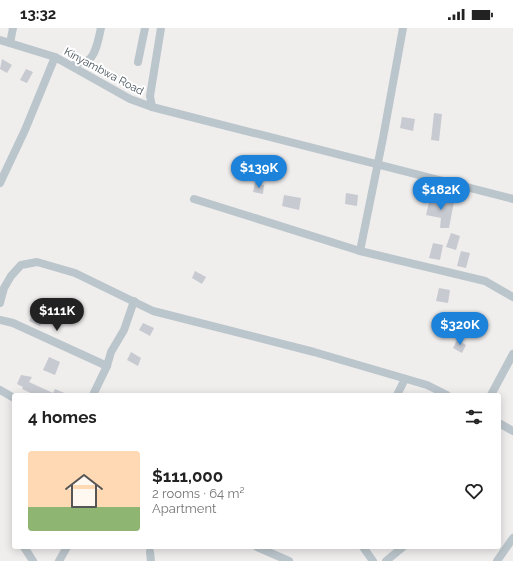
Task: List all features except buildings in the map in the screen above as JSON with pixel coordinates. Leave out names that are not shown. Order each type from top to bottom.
[{"type":"street","points":[[10,43],[13,28]]},
{"type":"street","points":[[73,66],[77,62],[89,60],[98,42],[101,28]]},
{"type":"street","points":[[138,62],[145,28]]},
{"type":"street","points":[[152,107],[150,96],[161,28]]},
{"type":"street","points":[[360,251],[402,28]]},
{"type":"street","name":"Kinyambwa Road","points":[[0,40],[55,57],[130,99],[152,107],[513,199]]},
{"type":"street","points":[[0,183],[25,130],[55,57]]},
{"type":"street","points":[[194,199],[360,251],[485,281],[513,297]]},
{"type":"street","points":[[0,303],[2,286],[11,276],[21,265],[37,262],[75,273],[153,311],[314,352],[405,378],[427,385],[443,393]]},
{"type":"street","points":[[94,393],[107,366],[111,352],[124,330],[134,301]]},
{"type":"street","points":[[0,320],[13,323],[107,366]]},
{"type":"street","points":[[492,393],[513,354]]},
{"type":"street","points":[[398,393],[405,378]]},
{"type":"street","points":[[0,390],[12,397]]},
{"type":"street","points":[[501,424],[513,431]]},
{"type":"street","points":[[497,561],[513,538]]},
{"type":"street","points":[[25,549],[33,561]]},
{"type":"street","points":[[59,561],[66,549]]},
{"type":"street","points":[[262,549],[289,561]]},
{"type":"street","points":[[364,549],[373,561]]},
{"type":"street","points":[[386,561],[401,549]]},
{"type":"street","points":[[150,552],[151,561]]}]
